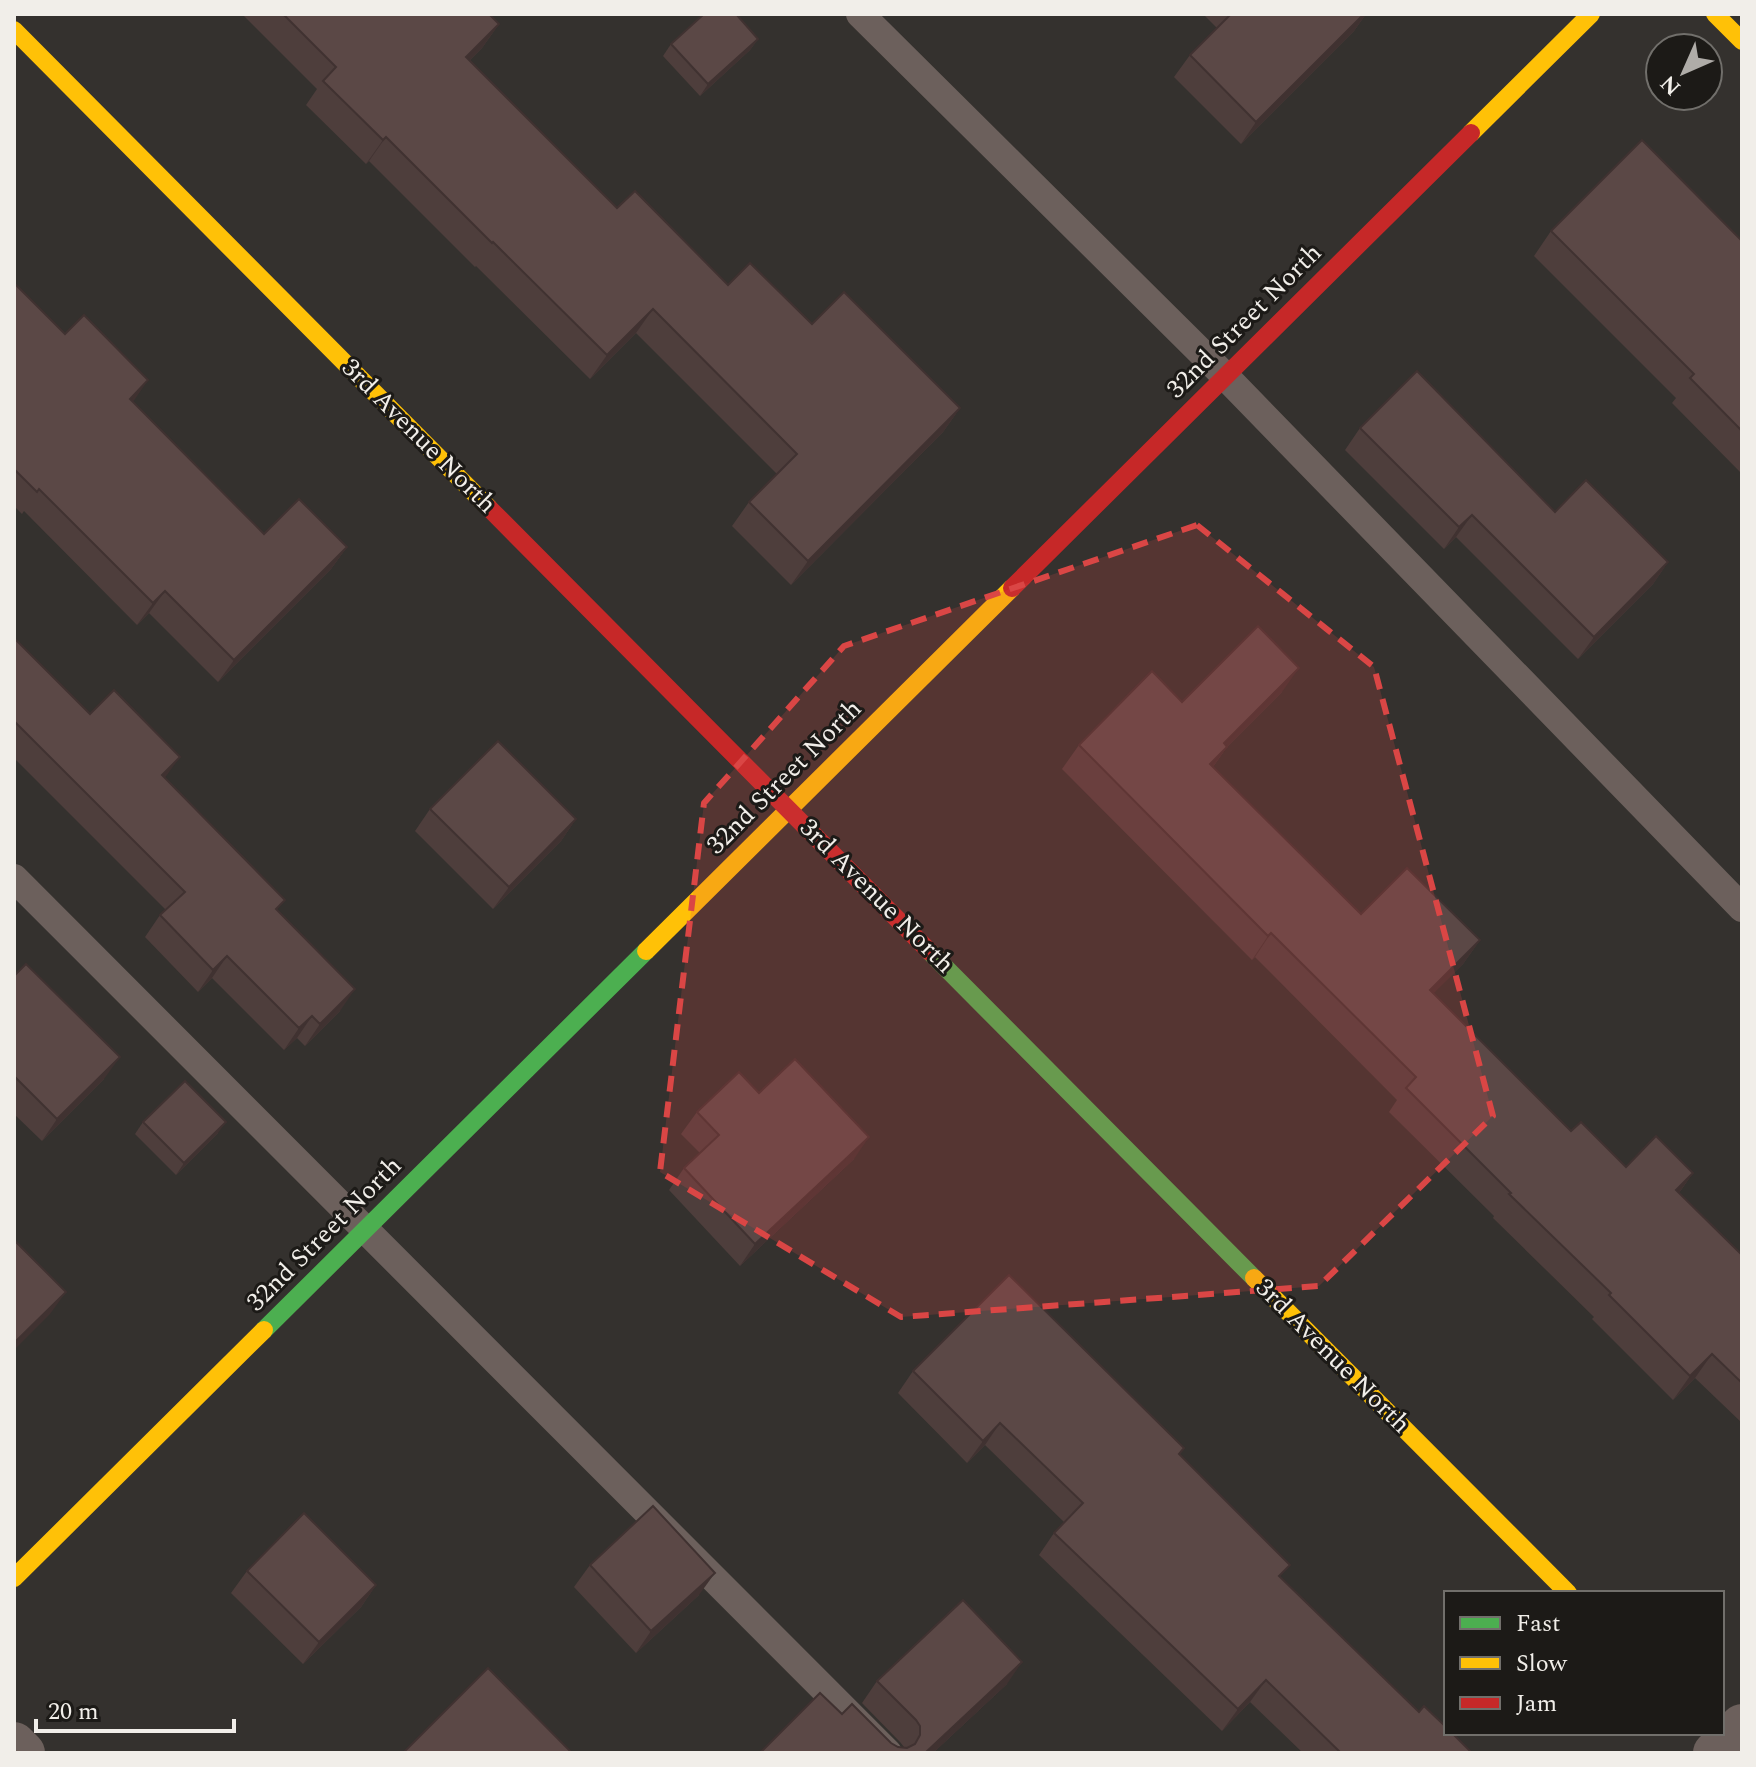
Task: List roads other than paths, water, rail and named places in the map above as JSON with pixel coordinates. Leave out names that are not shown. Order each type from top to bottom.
[{"type":"street","name":"32nd Street North","points":[[14,1578],[1591,14]]},
{"type":"street","points":[[1715,14],[1742,41]]},
{"type":"street","name":"3rd Avenue North","points":[[14,30],[1566,1591]]},
{"type":"street","points":[[14,1744],[23,1753]]},
{"type":"lane","points":[[860,14],[1225,376],[1742,908]]},
{"type":"lane","points":[[14,878],[888,1753]]}]
